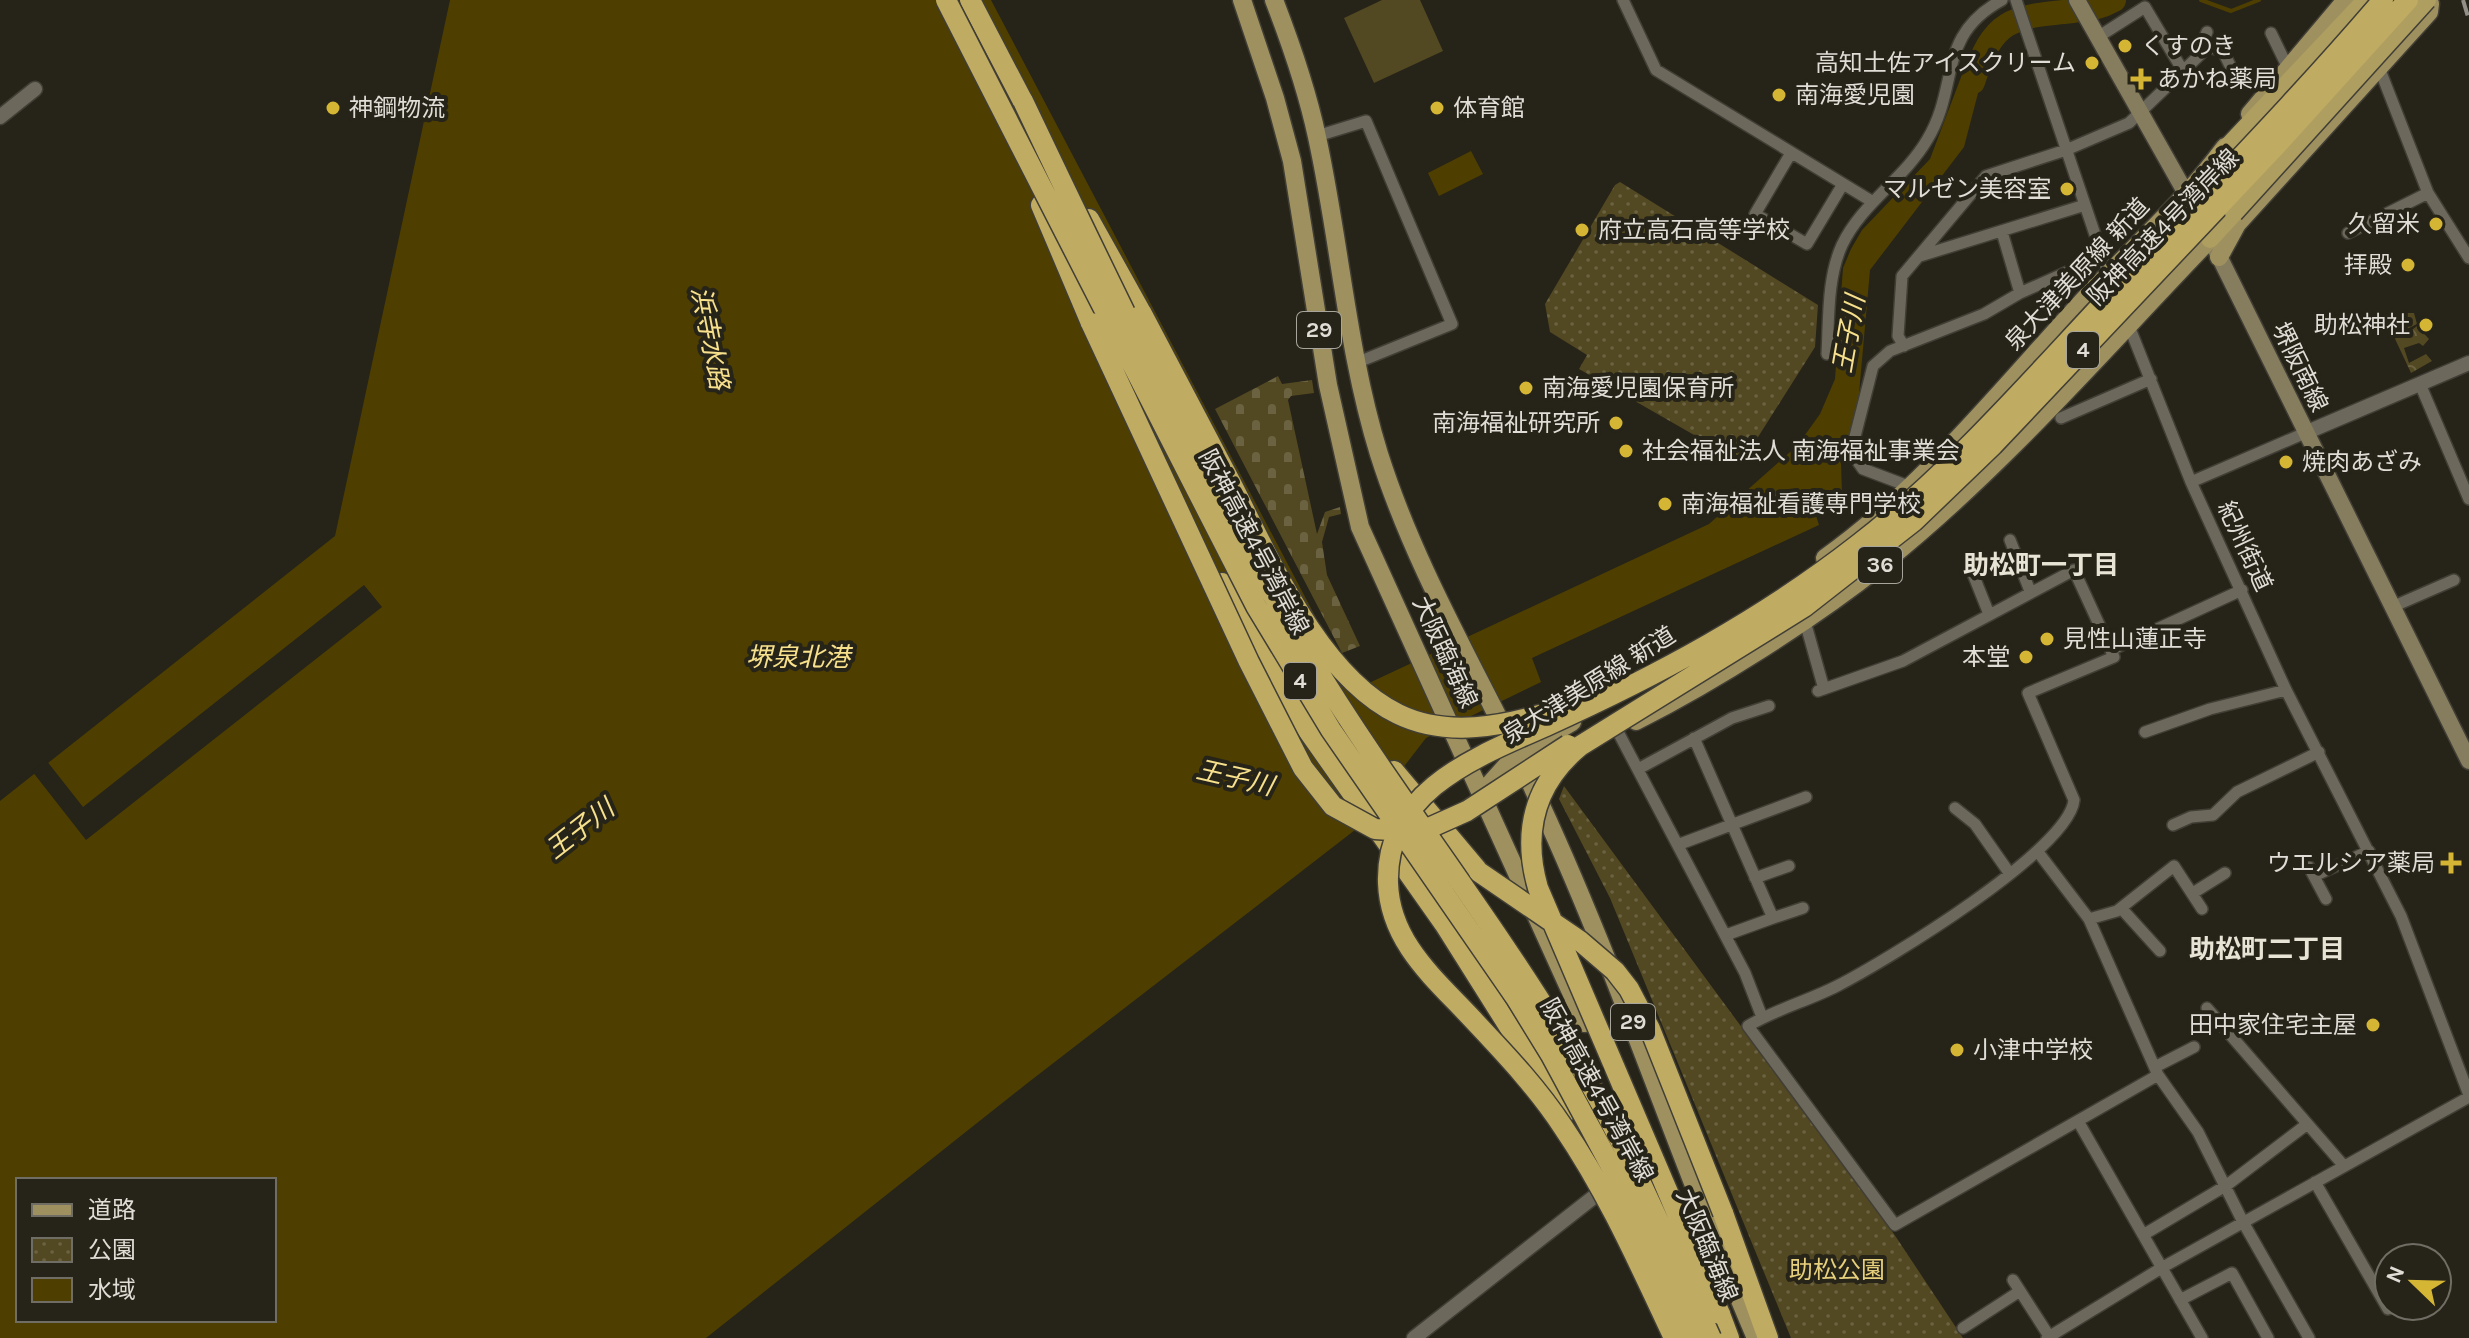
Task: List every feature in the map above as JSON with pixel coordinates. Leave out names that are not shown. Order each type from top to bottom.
[{"type":"highway","points":[[944,0],[1159,462],[1232,627],[1303,768],[1333,806],[1375,829],[1420,832],[1448,822],[1717,651]]},
{"type":"highway","name":"阪神高速4号湾岸線","points":[[944,0],[1256,606],[1331,730],[1508,986],[1551,1055],[1626,1194],[1692,1338]]},
{"type":"highway","name":"阪神高速4号湾岸線","points":[[970,0],[1023,101],[1128,320],[1309,655],[1568,1045],[1637,1174],[1711,1338]]},
{"type":"highway","points":[[2218,157],[2366,0]]},
{"type":"highway","name":"阪神高速4号湾岸線","points":[[1717,651],[1830,566],[1944,469],[2263,133],[2383,0]]},
{"type":"highway","name":"阪神高速4号湾岸線","points":[[1717,651],[1839,582],[1955,483],[2265,158],[2408,0]]},
{"type":"highway","points":[[2210,239],[2426,0]]},
{"type":"highway","points":[[1023,101],[1142,314],[1289,591],[1338,666],[1366,694],[1399,715],[1434,726],[1494,725],[1567,707],[1717,651]]},
{"type":"highway","points":[[1159,462],[1243,623],[1302,722],[1475,970],[1607,1187]]},
{"type":"highway","points":[[1674,1338],[1619,1221],[1581,1155],[1524,1074],[1411,953],[1394,918],[1387,880],[1393,843],[1401,824],[1435,784],[1472,760],[1632,686],[1717,651]]},
{"type":"highway","points":[[1717,651],[1569,755],[1536,804],[1529,837],[1533,870],[1547,911],[1729,1338]]},
{"type":"highway","points":[[1309,655],[1425,812],[1479,872],[1580,941],[1615,971],[1629,989],[1650,1029],[1723,1213],[1768,1338]]},
{"type":"main road","name":"大阪臨海線","points":[[1242,0],[1275,98],[1292,161],[1328,385],[1360,527],[1456,733],[1721,1338]]},
{"type":"main road","name":"大阪臨海線","points":[[1274,0],[1317,136],[1356,363],[1378,452],[1396,502],[1455,636],[1532,786],[1633,1023],[1687,1173],[1756,1338]]},
{"type":"main road","name":"堺阪南線","points":[[2077,0],[2187,193],[2468,756]]},
{"type":"main road","name":"泉大津美原線 新道","points":[[1481,794],[1516,755],[1735,622],[1834,552],[1908,486],[2106,265],[2187,193],[2346,0]]},
{"type":"main road","points":[[2219,257],[2236,226],[2380,70],[2429,12],[2430,4],[2426,0]]},
{"type":"main road","name":"36","points":[[1481,794],[1532,786],[1617,730],[1674,702],[1881,565],[1965,492],[2210,239]]},
{"type":"main road","points":[[1607,1187],[1681,1338]]},
{"type":"street","points":[[1623,0],[1656,70],[1873,202]]},
{"type":"street","points":[[1827,354],[1834,268],[1849,233],[1873,202],[1918,155],[1929,137],[1958,45],[1970,22],[2002,0]]},
{"type":"street","name":"紀州街道","points":[[2017,2],[2106,265],[2191,482],[2286,690],[2401,916],[2465,1073],[2469,1096]]},
{"type":"street","points":[[2094,30],[2145,7],[2183,71]]},
{"type":"street","points":[[2207,32],[2204,40],[2208,47],[2223,51],[2236,78]]},
{"type":"street","points":[[2271,33],[2288,68]]},
{"type":"street","points":[[1904,346],[1898,336],[1902,276],[1986,176],[2066,150],[2129,123],[2208,47]]},
{"type":"street","points":[[2380,70],[2428,193],[2469,258]]},
{"type":"street","points":[[0,117],[35,89]]},
{"type":"street","points":[[1317,136],[1366,121],[1452,324],[1356,363]]},
{"type":"street","points":[[1791,153],[1755,214],[1807,244],[1843,184]]},
{"type":"street","points":[[2348,233],[2428,193]]},
{"type":"street","points":[[1920,256],[2085,205]]},
{"type":"street","points":[[2002,232],[2020,293]]},
{"type":"street","points":[[1908,486],[1863,469],[1851,452],[1873,366],[1890,351],[1984,314],[2020,293],[2106,265]]},
{"type":"street","points":[[2191,482],[2469,363]]},
{"type":"street","points":[[2061,418],[2151,379]]},
{"type":"street","points":[[2420,384],[2469,499]]},
{"type":"street","points":[[2010,540],[2030,591]]},
{"type":"street","points":[[1971,569],[1989,614]]},
{"type":"street","points":[[1804,618],[1821,690],[1903,661],[2074,570],[2114,657],[2028,693],[2074,800],[2072,814],[2038,852],[1935,927],[1838,986],[1762,1017],[1748,1026],[1895,1225],[2078,1121],[2194,1047]]},
{"type":"street","points":[[2392,607],[2454,580]]},
{"type":"street","points":[[2111,650],[2242,590]]},
{"type":"street","points":[[2145,732],[2210,709],[2286,690]]},
{"type":"street","points":[[1640,768],[1732,718],[1769,706]]},
{"type":"street","points":[[1617,730],[1640,768],[1726,935],[1762,1017]]},
{"type":"street","points":[[1694,738],[1773,918]]},
{"type":"street","points":[[2173,825],[2191,817],[2213,815],[2237,792],[2319,752]]},
{"type":"street","points":[[1680,844],[1806,797]]},
{"type":"street","points":[[1955,808],[1975,824],[2010,874]]},
{"type":"street","points":[[2326,899],[2311,871],[2369,851]]},
{"type":"street","points":[[2038,852],[2089,919],[2157,1071],[2198,1132],[2243,1222],[2309,1338]]},
{"type":"street","points":[[1755,878],[1789,866]]},
{"type":"street","points":[[2089,919],[2121,908],[2174,866],[2202,909]]},
{"type":"street","points":[[2193,893],[2225,873]]},
{"type":"street","points":[[1726,935],[1803,908]]},
{"type":"street","points":[[2121,908],[2160,951]]},
{"type":"street","points":[[2207,1008],[2344,1166]]},
{"type":"street","points":[[1963,1328],[1986,1306],[2017,1285],[2048,1337],[2163,1267],[2469,1096]]},
{"type":"street","points":[[2078,1121],[2202,1338]]},
{"type":"street","points":[[2143,1235],[2227,1185],[2306,1125]]},
{"type":"street","points":[[1414,1338],[1644,1161]]},
{"type":"street","points":[[2315,1182],[2373,1283]]},
{"type":"street","points":[[2180,1300],[2232,1273],[2268,1338]]},
{"type":"green space","points":[[1382,0],[1420,0],[1443,51],[1374,83],[1344,18]]},
{"type":"green space","points":[[1620,182],[1818,305],[1815,347],[1746,456],[1736,459],[1579,369],[1587,355],[1550,332],[1545,304],[1615,185]]},
{"type":"green space","points":[[2408,313],[2414,313],[2417,324],[2405,330],[2399,328],[2398,336],[2403,337],[2417,326],[2429,339],[2423,346],[2419,343],[2404,348],[2409,363],[2426,354],[2432,361],[2411,373],[2389,326]]},
{"type":"green space","points":[[1278,376],[1282,384],[1312,380],[1314,393],[1291,396],[1288,400],[1317,534],[1325,512],[1340,507],[1341,514],[1329,517],[1322,542],[1327,575],[1360,646],[1342,653],[1215,409]]},
{"type":"green space","name":"助松公園","points":[[1564,786],[1894,1234],[1963,1338],[1791,1338],[1610,898],[1559,799]]},
{"type":"water","name":"堺泉北港","points":[[450,0],[991,0],[1354,690],[1709,524],[1797,446],[1820,414],[1835,379],[1843,268],[1851,249],[1862,230],[1930,159],[1969,56],[1989,51],[1964,147],[1870,270],[1858,405],[1841,462],[1842,495],[1812,503],[1819,525],[1532,658],[1541,682],[1426,738],[1355,830],[1025,1085],[706,1338],[0,1338],[0,801],[335,536]]},
{"type":"water","points":[[1471,151],[1483,174],[1439,196],[1428,173]]},
{"type":"pier","points":[[364,585],[382,607],[86,840],[32,771],[46,760],[83,807]]},
{"type":"waterway","name":"王子川","points":[[1973,82],[1988,45],[2007,25],[2034,16],[2094,8],[2114,0]]},
{"type":"waterway","points":[[2201,0],[2231,11],[2259,0]]},
{"type":"railway","points":[[2463,0],[2469,20]]},
{"type":"place","name":"くすのき","points":[[2125,46]]},
{"type":"place","name":"高知土佐アイスクリーム","points":[[2092,63]]},
{"type":"place","name":"あかね薬局","points":[[2141,79]]},
{"type":"place","name":"南海愛児園","points":[[1779,95]]},
{"type":"place","name":"神鋼物流","points":[[333,108]]},
{"type":"place","name":"体育館","points":[[1437,108]]},
{"type":"place","name":"マルゼン美容室","points":[[2067,189]]},
{"type":"place","name":"久留米","points":[[2436,224]]},
{"type":"place","name":"府立高石高等学校","points":[[1582,230]]},
{"type":"place","name":"拝殿","points":[[2408,265]]},
{"type":"place","name":"助松神社","points":[[2426,325]]},
{"type":"place","name":"南海愛児園保育所","points":[[1526,388]]},
{"type":"place","name":"南海福祉研究所","points":[[1616,423]]},
{"type":"place","name":"社会福祉法人 南海福祉事業会","points":[[1626,451]]},
{"type":"place","name":"焼肉あざみ","points":[[2286,462]]},
{"type":"place","name":"南海福祉看護専門学校","points":[[1665,504]]},
{"type":"place","name":"見性山蓮正寺","points":[[2047,639]]},
{"type":"place","name":"本堂","points":[[2026,657]]},
{"type":"place","name":"ウエルシア薬局","points":[[2451,863]]},
{"type":"place","name":"田中家住宅主屋","points":[[2373,1025]]},
{"type":"place","name":"小津中学校","points":[[1957,1050]]},
{"type":"district","name":"助松町一丁目","points":[[2041,565]]},
{"type":"district","name":"助松町二丁目","points":[[2267,949]]},
{"type":"water label","name":"浜寺水路","points":[[710,338]]}]
